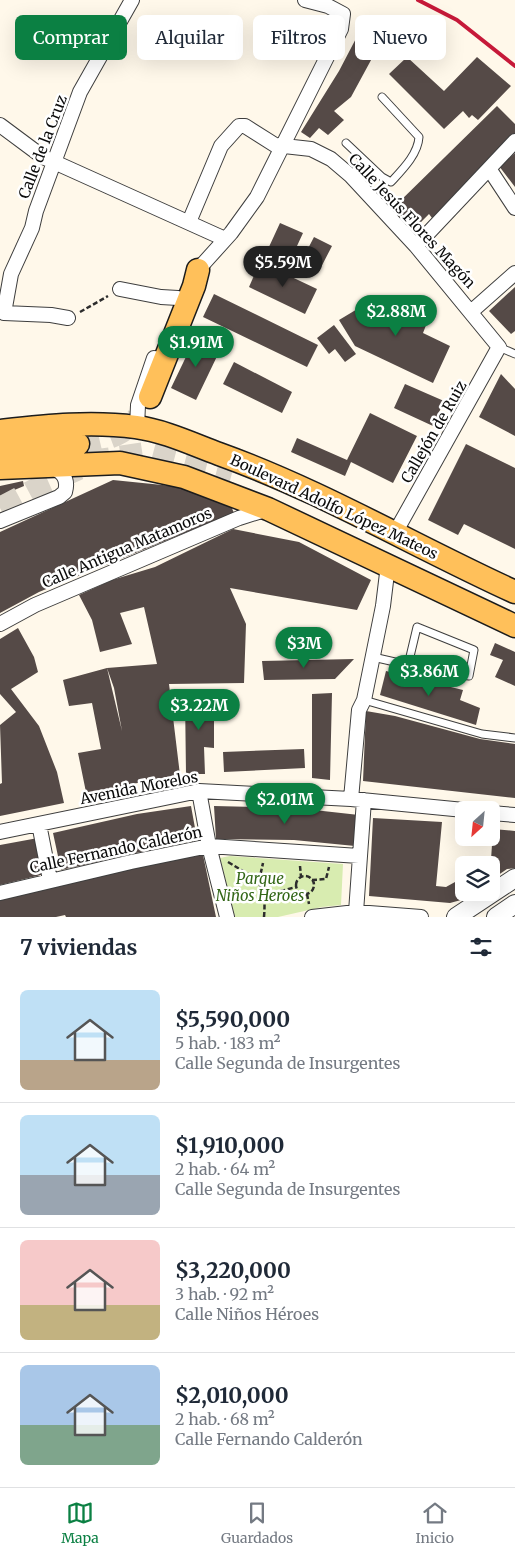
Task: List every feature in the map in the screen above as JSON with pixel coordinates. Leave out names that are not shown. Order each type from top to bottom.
[{"type":"main road","points":[[150,397],[194,286],[198,270]]},
{"type":"main road","name":"Boulevard Adolfo López Mateos","points":[[0,431],[73,423],[137,427],[170,436],[258,468],[515,592]]},
{"type":"main road","points":[[0,450],[78,444]]},
{"type":"main road","name":"Boulevard Adolfo López Mateos","points":[[0,468],[44,464],[120,463],[184,477],[268,509],[515,626]]},
{"type":"main road","points":[[232,473],[262,484],[397,550],[437,556]]},
{"type":"street","name":"Calle de la Cruz","points":[[68,318],[51,315],[4,313],[11,274],[32,228],[80,92],[132,0]]},
{"type":"street","points":[[137,427],[138,405],[145,379],[178,298],[198,270],[226,239],[256,197],[341,30],[343,14],[328,6],[305,0]]},
{"type":"street","points":[[0,125],[43,157],[226,239]]},
{"type":"street","name":"Calle Jesús Flores Magón","points":[[189,222],[221,146],[239,126],[245,126],[275,145],[311,149],[331,159],[351,176],[416,246],[472,311],[499,347]]},
{"type":"street","points":[[416,246],[490,170],[515,141]]},
{"type":"street","points":[[490,170],[515,208]]},
{"type":"street","points":[[472,311],[515,273]]},
{"type":"street","points":[[120,289],[161,297],[178,298]]},
{"type":"street","name":"Callejón de Ruiz","points":[[395,533],[499,347]]},
{"type":"street","points":[[0,521],[59,497],[65,492],[67,480],[62,473],[44,464]]},
{"type":"street","name":"Calle Antigua Matamoros","points":[[0,624],[35,606],[239,518],[268,509]]},
{"type":"street","points":[[356,912],[359,856],[359,710],[364,700],[383,606],[388,565]]},
{"type":"street","points":[[199,791],[209,846],[227,917]]},
{"type":"street","name":"Avenida Morelos","points":[[0,832],[199,791],[358,799],[455,809]]},
{"type":"street","points":[[500,814],[515,815]]},
{"type":"street","points":[[40,824],[50,880]]},
{"type":"street","name":"Calle Fernando Calderón","points":[[0,893],[50,880],[209,846],[359,856]]},
{"type":"street","points":[[456,917],[515,878]]},
{"type":"street","points":[[496,917],[515,904]]},
{"type":"street","points":[[311,913],[356,912],[421,917]]},
{"type":"lane","points":[[346,142],[382,177],[391,182],[418,148],[419,137],[382,96]]},
{"type":"lane","points":[[351,176],[364,161]]},
{"type":"lane","points":[[499,347],[515,354]]},
{"type":"lane","points":[[372,657],[408,665],[469,676],[474,650],[417,627],[408,665]]},
{"type":"lane","points":[[364,700],[482,734],[515,738]]},
{"type":"path","points":[[68,318],[120,289]]},
{"type":"path","points":[[220,858],[259,881],[266,895],[264,917]]},
{"type":"path","points":[[259,881],[264,858]]},
{"type":"path","points":[[299,861],[301,877]]},
{"type":"path","points":[[296,886],[297,881],[301,877],[307,877],[312,880],[326,879],[330,863]]},
{"type":"path","points":[[307,894],[313,888],[312,880]]},
{"type":"path","points":[[266,895],[296,886]]},
{"type":"path","points":[[296,886],[301,893],[307,894]]},
{"type":"path","points":[[307,894],[311,913]]},
{"type":"green space","name":"Parque Niños Heroes","points":[[230,856],[343,864],[341,905],[322,907],[278,917],[235,917],[220,858]]},
{"type":"building","points":[[355,40],[355,60],[371,60],[351,97],[334,111],[344,120],[328,135],[319,128],[310,138],[301,132]]},
{"type":"building","points":[[477,57],[511,86],[478,120],[472,115],[469,118],[463,111],[444,129],[389,74],[404,60],[410,60],[444,91]]},
{"type":"building","points":[[497,106],[515,124],[515,135],[432,218],[429,214],[414,229],[393,208]]},
{"type":"building","points":[[515,153],[515,187],[499,166]]},
{"type":"building","points":[[280,223],[303,233],[291,259],[268,249]]},
{"type":"building","points":[[314,237],[332,246],[318,273],[300,264]]},
{"type":"building","points":[[260,262],[317,289],[305,314],[249,287]]},
{"type":"building","points":[[515,287],[515,331],[511,334],[489,311]]},
{"type":"building","points":[[214,294],[318,345],[307,367],[203,317]]},
{"type":"building","points":[[379,296],[428,320],[423,333],[450,346],[433,383],[355,346],[339,320]]},
{"type":"building","points":[[334,325],[356,354],[345,362],[335,349],[329,354],[317,338]]},
{"type":"building","points":[[196,336],[221,348],[196,400],[171,388]]},
{"type":"building","points":[[234,362],[292,392],[282,413],[223,384]]},
{"type":"building","points":[[501,374],[515,389],[515,436],[479,417]]},
{"type":"building","points":[[405,384],[444,401],[433,426],[394,408]]},
{"type":"building","points":[[370,413],[417,436],[393,483],[351,462],[345,476],[291,452],[297,438],[347,460]]},
{"type":"building","points":[[466,444],[515,468],[515,549],[464,524],[458,535],[428,520]]},
{"type":"building","points":[[113,480],[182,487],[231,506],[234,513],[39,592],[0,613],[0,532]]},
{"type":"building","points":[[23,481],[24,486],[0,496],[0,486]]},
{"type":"building","points":[[233,529],[299,542],[371,580],[357,610],[230,588],[246,624],[244,683],[169,684],[180,775],[132,784],[87,797],[78,753],[101,749],[92,703],[69,706],[63,680],[107,668],[157,664],[144,607],[120,613],[132,644],[100,652],[92,620],[79,595],[112,580],[155,567]],"holes":[[[107,668],[114,688],[122,731]]]},
{"type":"building","points":[[18,628],[34,657],[38,672],[11,689],[39,726],[57,772],[64,803],[0,816],[0,784],[2,783],[0,725],[16,712],[0,694],[0,639]]},
{"type":"building","points":[[495,643],[515,652],[515,686],[495,677],[503,660],[490,655]]},
{"type":"building","points":[[354,659],[335,679],[264,680],[262,661]]},
{"type":"building","points":[[386,671],[463,690],[460,700],[480,708],[476,725],[380,695]]},
{"type":"building","points":[[332,693],[330,780],[312,778],[312,694]]},
{"type":"building","points":[[185,696],[214,696],[214,748],[204,747],[205,774],[186,774]]},
{"type":"building","points":[[366,711],[395,716],[480,739],[515,744],[515,798],[363,781]]},
{"type":"building","points":[[304,749],[305,768],[224,772],[223,752]]},
{"type":"building","points":[[191,806],[197,839],[61,870],[53,833],[137,814]]},
{"type":"building","points":[[214,806],[296,808],[359,815],[355,846],[294,840],[216,839]]},
{"type":"building","points":[[373,818],[442,822],[436,886],[446,887],[455,882],[455,901],[457,901],[450,903],[369,896]]},
{"type":"building","points":[[500,830],[515,831],[515,868],[507,869],[500,874],[500,856],[491,856],[492,846],[500,846]]},
{"type":"building","points":[[38,838],[45,874],[0,885],[0,845]]},
{"type":"building","points":[[203,855],[216,917],[66,917],[65,915],[56,917],[0,917],[0,899],[146,864]]},
{"type":"tunnel","points":[[78,444],[95,442],[119,434],[133,423],[138,416]]},
{"type":"tunnel","points":[[0,508],[45,484],[99,460],[152,452],[232,473]]},
{"type":"railway","points":[[418,0],[457,20],[515,66]]}]
